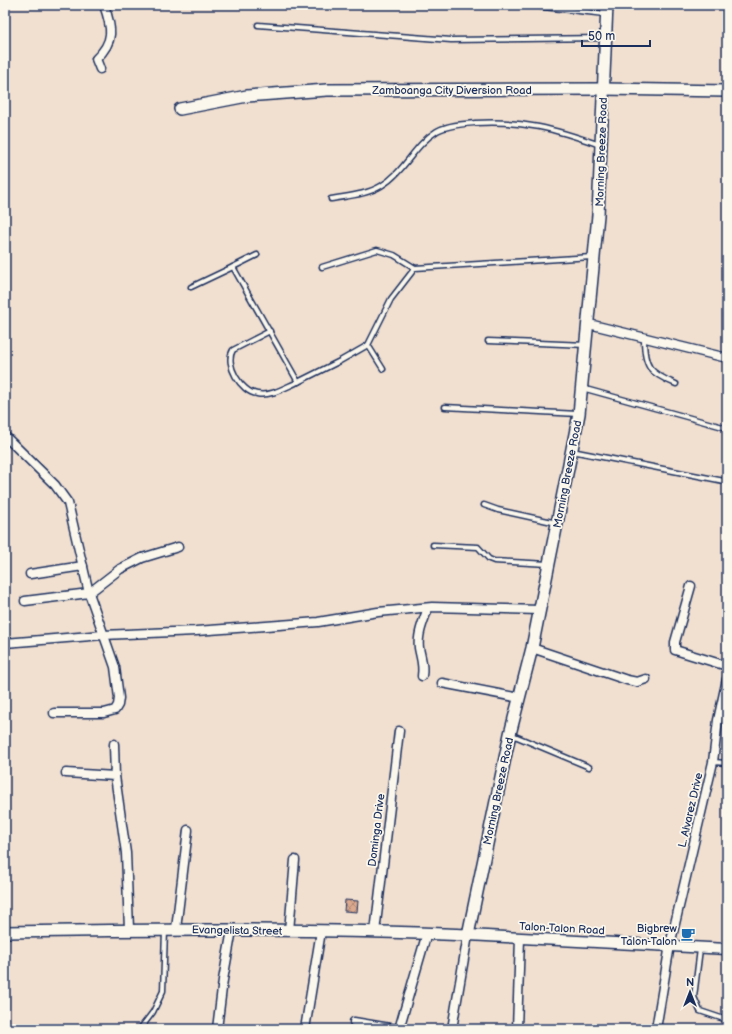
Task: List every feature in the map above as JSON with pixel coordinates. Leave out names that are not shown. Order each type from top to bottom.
[{"type":"main road","name":"Morning Breeze Road","points":[[468,935],[510,734],[532,648],[579,414],[595,257],[607,9]]},
{"type":"main road","name":"Zamboanga City Diversion Road","points":[[180,109],[248,96],[327,90],[603,89],[727,91]]},
{"type":"main road","name":"Evangelista Street","points":[[5,932],[232,930],[468,935]]},
{"type":"street","points":[[100,69],[96,59],[104,51],[111,34],[111,26],[104,5]]},
{"type":"street","points":[[589,324],[727,358]]},
{"type":"street","points":[[5,436],[55,485],[68,503],[89,593],[115,668],[118,688],[118,706],[114,710],[104,713],[54,713]]},
{"type":"street","points":[[25,601],[89,593],[120,569],[142,558],[178,547]]},
{"type":"street","points":[[30,574],[83,566]]},
{"type":"street","points":[[691,586],[675,642],[675,650],[727,666]]},
{"type":"street","points":[[422,676],[424,663],[419,648],[419,639],[428,608]]},
{"type":"street","points":[[5,643],[103,635],[196,631],[318,622],[378,612],[428,608],[539,610]]},
{"type":"street","points":[[532,648],[627,680],[638,682],[646,679]]},
{"type":"street","name":"L. Alvarez Drive","points":[[656,1029],[670,945],[712,762],[718,720],[727,679]]},
{"type":"street","points":[[442,684],[520,698]]},
{"type":"street","name":"Dominga Drive","points":[[375,932],[399,731]]},
{"type":"street","points":[[114,744],[115,776],[126,853],[129,930]]},
{"type":"street","points":[[66,773],[115,776]]},
{"type":"street","points":[[170,930],[188,830]]},
{"type":"street","points":[[289,931],[295,860]]},
{"type":"street","points":[[217,1029],[223,980],[232,930]]},
{"type":"street","points":[[305,1029],[321,931]]},
{"type":"street","points":[[354,1022],[397,1029],[427,933]]},
{"type":"street","points":[[452,1029],[468,935]]},
{"type":"street","name":"Talon-Talon Road","points":[[468,935],[670,945],[727,950]]},
{"type":"street","points":[[516,1029],[520,938]]},
{"type":"lane","points":[[526,5],[607,9]]},
{"type":"lane","points":[[258,25],[451,40],[606,38]]},
{"type":"lane","points":[[331,199],[370,191],[381,186],[426,140],[438,131],[449,127],[465,124],[504,121],[565,133],[601,145]]},
{"type":"lane","points":[[322,267],[377,250],[394,255],[415,268],[595,257]]},
{"type":"lane","points":[[192,287],[257,255]]},
{"type":"lane","points":[[233,267],[298,382]]},
{"type":"lane","points":[[270,331],[233,350],[230,355],[230,361],[235,374],[246,388],[257,394],[269,393],[298,382],[340,361],[368,344],[391,299],[415,268]]},
{"type":"lane","points":[[644,338],[644,357],[650,369],[662,378],[676,384]]},
{"type":"lane","points":[[488,341],[586,345]]},
{"type":"lane","points":[[368,344],[383,369]]},
{"type":"lane","points":[[582,388],[722,428]]},
{"type":"lane","points":[[445,407],[579,414]]},
{"type":"lane","points":[[572,451],[724,481]]},
{"type":"lane","points":[[484,505],[498,510],[558,523]]},
{"type":"lane","points":[[433,545],[478,547],[489,559],[498,562],[549,564]]},
{"type":"lane","points":[[510,734],[589,767]]},
{"type":"lane","points":[[712,762],[727,763]]},
{"type":"lane","points":[[140,1029],[153,1012],[163,991],[170,930]]},
{"type":"lane","points":[[700,948],[695,1002],[700,1011],[727,1020]]},
{"type":"building","points":[[345,900],[358,901],[357,912],[344,911]]},
{"type":"place","name":"Bigbrew Talon-Talon","points":[[688,934]]}]
